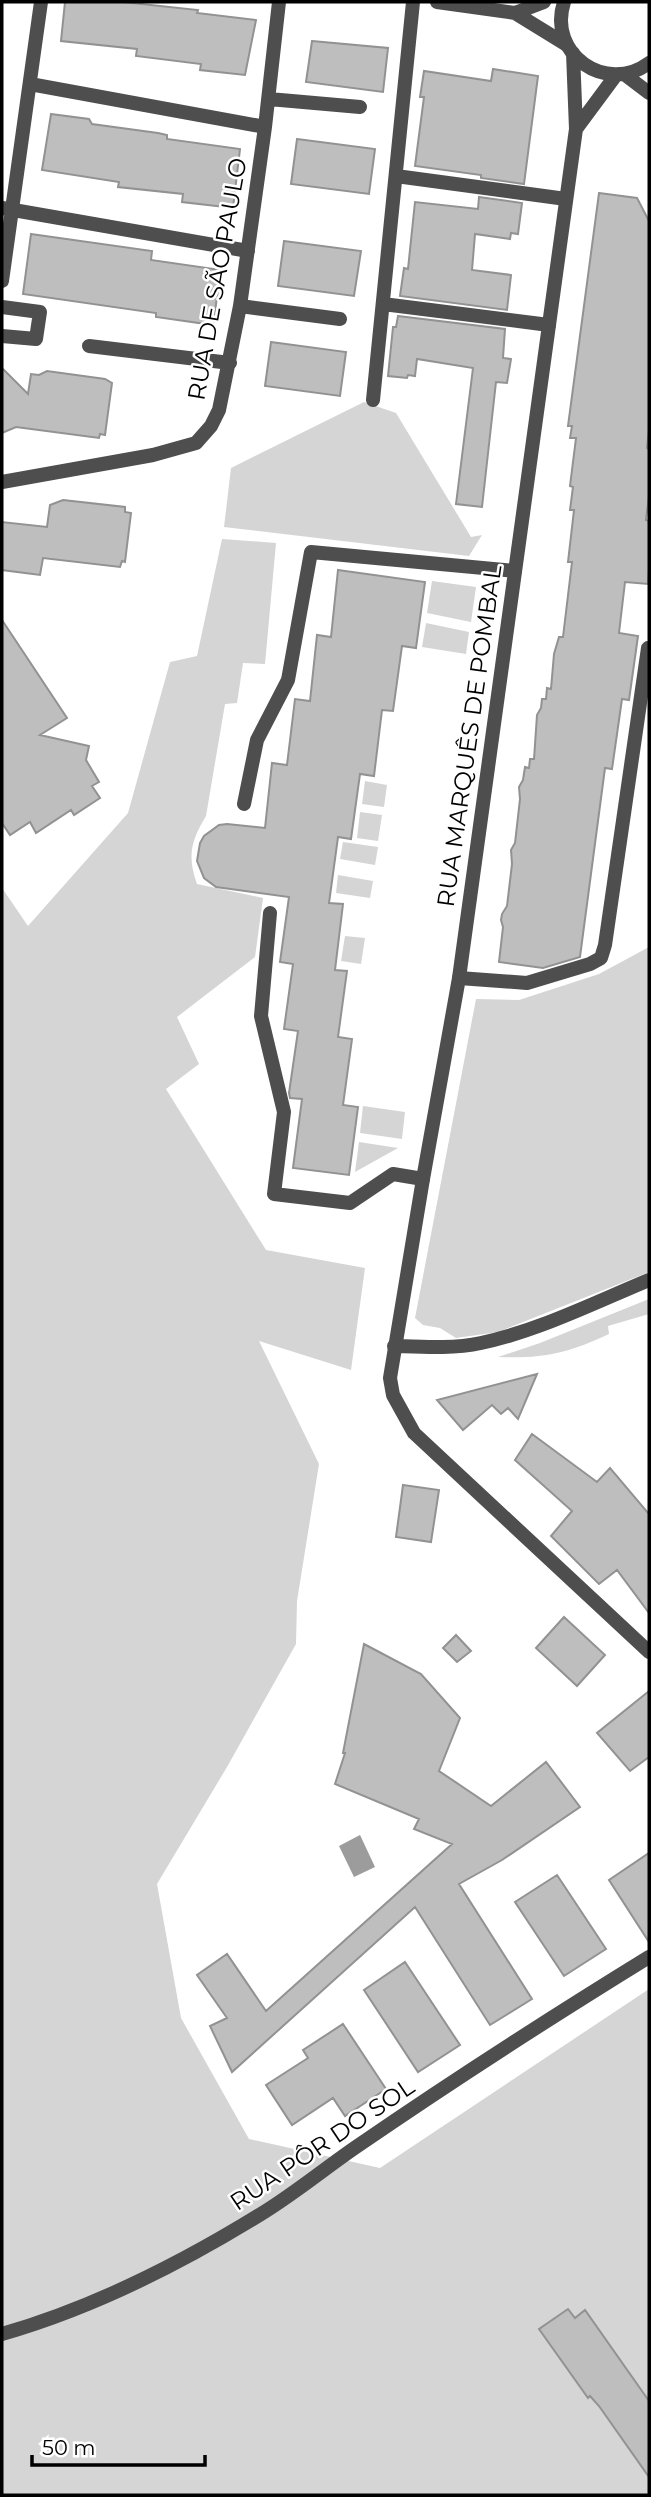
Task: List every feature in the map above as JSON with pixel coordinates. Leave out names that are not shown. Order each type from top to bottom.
[{"type":"street","points":[[2,281],[8,209],[41,2]]},
{"type":"street","name":"RUA DE SÃO PAULO","points":[[2,482],[153,456],[196,443],[211,426],[219,410],[240,306],[269,99],[279,2]]},
{"type":"street","points":[[373,400],[412,2]]},
{"type":"street","points":[[437,2],[515,13],[570,49],[592,69],[620,74],[649,93]]},
{"type":"street","points":[[515,13],[544,2]]},
{"type":"street","name":"RUA MARQUÊS DE POMBAL","points":[[564,2],[561,28],[570,49],[576,129],[459,978],[390,1378],[393,1395],[414,1433],[649,1652]]},
{"type":"street","points":[[620,74],[641,69],[649,63]]},
{"type":"street","name":"RUA MARQUÊS DE POMBAL","points":[[576,129],[620,74]]},
{"type":"street","points":[[30,84],[265,127]]},
{"type":"street","points":[[269,99],[360,107]]},
{"type":"street","points":[[396,176],[566,199]]},
{"type":"street","points":[[8,209],[248,251]]},
{"type":"street","points":[[383,303],[549,325]]},
{"type":"street","points":[[240,306],[340,319]]},
{"type":"street","points":[[2,307],[40,313],[36,339],[2,336]]},
{"type":"street","points":[[89,346],[229,363]]},
{"type":"street","points":[[244,804],[257,740],[288,680],[312,552],[515,571]]},
{"type":"street","points":[[459,978],[527,983],[590,964],[601,958],[606,945],[648,648]]},
{"type":"street","points":[[270,914],[261,1016],[284,1112],[274,1195],[350,1203],[393,1174],[423,1179]]},
{"type":"street","points":[[394,1346],[457,1346],[491,1341],[514,1335],[649,1280]]},
{"type":"street","name":"RUA PÔR DO SOL","points":[[2,2334],[124,2289],[263,2213],[356,2147],[649,1957]]},
{"type":"shaded area","points":[[364,402],[396,413],[471,537],[482,535],[469,556],[224,527],[231,468]]},
{"type":"shaded area","points":[[222,539],[276,543],[265,664],[243,663],[237,703],[225,704],[206,816],[194,841],[191,857],[197,884],[263,898],[255,957],[177,1017],[199,1064],[166,1089],[266,1250],[365,1268],[351,1370],[259,1341],[319,1464],[297,1601],[296,1644],[157,1884],[181,2018],[249,2139],[380,2168],[649,1989],[649,2495],[2,2495],[2,888],[28,926],[128,813],[170,662],[197,656]]},
{"type":"shaded area","points":[[432,581],[476,587],[471,622],[427,613]]},
{"type":"shaded area","points":[[426,623],[469,632],[466,654],[422,647]]},
{"type":"shaded area","points":[[365,781],[387,785],[384,807],[362,804]]},
{"type":"shaded area","points":[[360,812],[382,815],[378,841],[357,838]]},
{"type":"shaded area","points":[[343,842],[378,847],[375,865],[340,859]]},
{"type":"shaded area","points":[[338,875],[373,881],[370,898],[336,893]]},
{"type":"shaded area","points":[[345,936],[365,938],[361,964],[341,961]]},
{"type":"shaded area","points":[[649,947],[649,1272],[498,1332],[456,1338],[440,1328],[423,1325],[415,1318],[476,999],[519,1000],[599,974]]},
{"type":"shaded area","points":[[363,1106],[405,1112],[402,1139],[360,1133]]},
{"type":"shaded area","points":[[359,1142],[398,1148],[355,1172]]},
{"type":"shaded area","points":[[649,1299],[649,1314],[608,1326],[609,1334],[581,1346],[542,1356],[498,1357],[540,1343]]},
{"type":"shaded area","points":[[360,1835],[375,1867],[354,1877],[339,1846]]},
{"type":"building","points":[[65,2],[123,2],[198,10],[197,13],[256,20],[245,75],[200,70],[201,64],[136,56],[137,49],[61,41]]},
{"type":"building","points":[[312,41],[388,48],[383,92],[306,82]]},
{"type":"building","points":[[493,69],[538,76],[524,184],[415,166],[424,97],[420,97],[424,71],[491,81]]},
{"type":"building","points":[[51,114],[89,119],[92,124],[158,133],[167,135],[167,139],[240,149],[233,208],[182,202],[183,194],[118,187],[119,182],[42,170]]},
{"type":"building","points":[[297,139],[375,149],[369,194],[291,184]]},
{"type":"building","points":[[599,193],[637,198],[649,221],[649,496],[646,520],[649,521],[648,584],[625,582],[619,633],[638,636],[629,700],[622,699],[612,769],[605,768],[580,957],[543,968],[499,962],[503,927],[501,920],[507,906],[511,850],[515,843],[520,799],[519,787],[525,767],[529,768],[530,759],[534,759],[537,715],[542,699],[546,699],[547,688],[551,689],[554,654],[559,637],[563,637],[572,562],[568,562],[574,510],[570,510],[573,487],[570,486],[576,438],[570,438],[572,426],[568,426]]},
{"type":"building","points":[[479,197],[522,203],[518,234],[511,233],[510,239],[475,234],[472,270],[511,275],[507,310],[400,296],[404,268],[408,269],[415,202],[478,209]]},
{"type":"building","points":[[31,234],[152,251],[151,260],[221,270],[213,325],[156,317],[156,313],[23,294]]},
{"type":"building","points":[[284,241],[361,251],[354,296],[278,286]]},
{"type":"building","points":[[398,316],[505,329],[503,358],[511,359],[507,383],[496,382],[482,507],[456,504],[473,368],[417,359],[415,376],[388,376],[393,327],[396,327]]},
{"type":"building","points":[[271,342],[346,352],[340,396],[265,386]]},
{"type":"building","points":[[2,368],[28,394],[31,374],[39,375],[47,371],[105,379],[112,383],[105,435],[100,434],[99,438],[16,427],[2,433]]},
{"type":"building","points":[[63,500],[125,507],[125,512],[131,513],[125,562],[122,561],[120,567],[43,558],[40,575],[2,570],[2,522],[47,527],[50,505]]},
{"type":"building","points":[[338,570],[425,582],[416,648],[402,646],[393,711],[382,710],[374,776],[360,774],[351,839],[338,837],[329,903],[343,904],[335,970],[347,971],[338,1037],[352,1039],[343,1105],[358,1107],[349,1175],[293,1168],[302,1099],[290,1098],[289,1093],[298,1031],[284,1029],[293,964],[280,962],[289,897],[216,887],[204,878],[197,861],[204,836],[219,825],[265,828],[272,763],[287,765],[295,699],[310,701],[317,635],[331,637]]},
{"type":"building","points":[[2,620],[67,718],[40,735],[89,746],[86,760],[99,782],[92,786],[100,798],[74,815],[71,810],[36,833],[30,822],[10,835],[2,823]]},
{"type":"building","points":[[537,1374],[518,1419],[508,1408],[501,1414],[492,1405],[463,1430],[437,1400]]},
{"type":"building","points":[[532,1434],[597,1482],[610,1468],[649,1514],[649,1613],[617,1570],[599,1584],[551,1536],[572,1511],[515,1460]]},
{"type":"building","points":[[403,1485],[439,1490],[431,1542],[396,1537]]},
{"type":"building","points":[[564,1617],[605,1655],[577,1686],[536,1648]]},
{"type":"building","points":[[456,1635],[471,1651],[457,1662],[443,1648]]},
{"type":"building","points":[[364,1644],[421,1674],[460,1718],[439,1771],[491,1806],[546,1762],[580,1807],[502,1860],[459,1884],[532,1999],[490,2025],[415,1907],[232,2072],[210,2026],[227,2018],[197,1975],[227,1954],[266,2011],[452,1844],[414,1829],[419,1819],[335,1784],[345,1753]]},
{"type":"building","points":[[649,1691],[649,1757],[630,1771],[597,1733]]},
{"type":"building","points":[[649,1853],[649,1942],[609,1880]]},
{"type":"building","points":[[557,1875],[606,1949],[564,1976],[515,1902]]},
{"type":"building","points":[[405,1962],[460,2045],[418,2072],[364,1990]]},
{"type":"building","points":[[343,2024],[386,2089],[345,2116],[333,2098],[292,2125],[266,2085],[308,2058],[303,2050]]},
{"type":"building","points":[[568,2309],[575,2318],[585,2310],[649,2401],[649,2477],[599,2406],[590,2396],[588,2398],[539,2329]]}]
